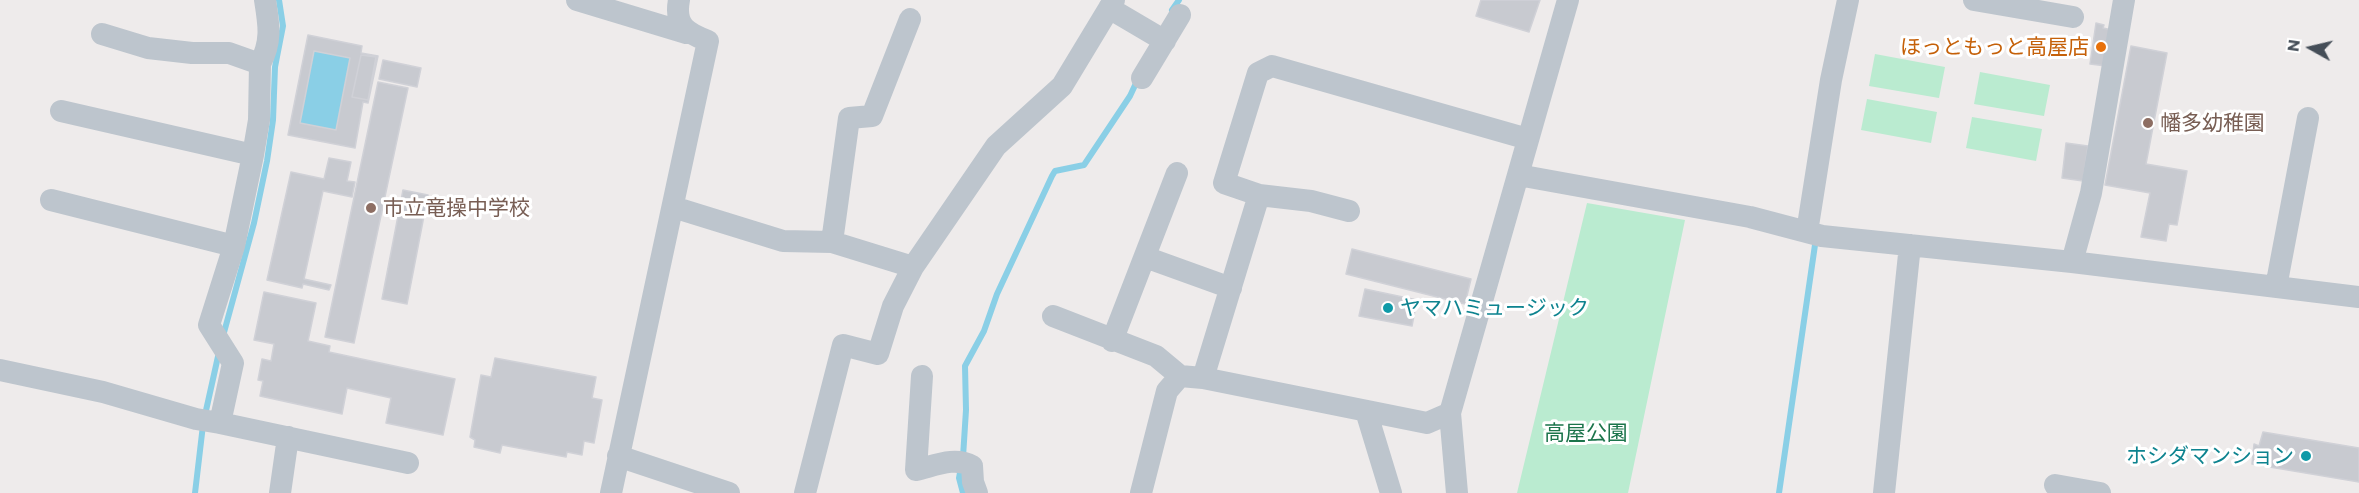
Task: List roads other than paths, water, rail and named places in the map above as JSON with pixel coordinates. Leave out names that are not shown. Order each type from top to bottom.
[{"type":"street","points":[[208,421],[233,363],[210,325],[234,246],[254,155],[259,120],[260,64],[268,50],[269,28],[265,0]]},
{"type":"street","points":[[577,0],[708,41],[610,493]]},
{"type":"street","points":[[679,0],[677,9],[680,23],[687,33]]},
{"type":"street","points":[[1457,493],[1450,413],[1568,0]]},
{"type":"street","points":[[1814,234],[1831,80],[1848,0]]},
{"type":"street","points":[[1974,0],[2006,3],[2073,17]]},
{"type":"street","points":[[2072,262],[2091,193],[2124,0]]},
{"type":"street","points":[[805,493],[843,345],[878,354],[893,306],[913,267],[996,146],[1062,86],[1112,4],[1159,37]]},
{"type":"street","points":[[1142,78],[1159,37],[1180,15]]},
{"type":"street","points":[[831,242],[849,118],[872,116],[910,19]]},
{"type":"street","points":[[102,34],[148,48],[229,53],[260,64]]},
{"type":"street","points":[[1349,211],[1311,201],[1259,195],[1224,183],[1258,73],[1272,66],[1528,139]]},
{"type":"street","points":[[61,111],[254,155]]},
{"type":"street","points":[[2276,287],[2308,118]]},
{"type":"street","points":[[1112,341],[1177,173]]},
{"type":"street","points":[[1518,175],[1750,217],[1814,234],[2072,262],[2359,297]]},
{"type":"street","points":[[1203,378],[1259,195]]},
{"type":"street","points":[[51,200],[234,246]]},
{"type":"street","points":[[673,207],[783,241],[831,242],[913,267]]},
{"type":"street","points":[[1884,493],[1910,245]]},
{"type":"street","points":[[1144,256],[1231,288]]},
{"type":"street","points":[[1053,316],[1112,341],[1156,356],[1180,376],[1203,378],[1427,423],[1450,413]]},
{"type":"street","points":[[0,370],[104,392],[208,421],[408,463]]},
{"type":"street","points":[[922,376],[916,470],[961,461],[972,466],[973,482],[977,493]]},
{"type":"street","points":[[1141,493],[1167,391],[1180,376]]},
{"type":"street","points":[[1366,411],[1390,493]]},
{"type":"street","points":[[280,493],[288,437]]},
{"type":"street","points":[[618,456],[729,493]]},
{"type":"street","points":[[2055,485],[2100,493]]},
{"type":"water","points":[[314,51],[350,58],[336,130],[300,123]]},
{"type":"waterway","points":[[223,336],[254,223],[267,161],[273,120],[275,67],[283,26],[279,0]]},
{"type":"waterway","points":[[1172,10],[1179,0]]},
{"type":"waterway","points":[[963,457],[966,410],[965,366],[984,331],[997,294],[1055,171],[1084,165],[1130,96],[1137,81]]},
{"type":"waterway","points":[[1779,493],[1816,238]]},
{"type":"waterway","points":[[205,415],[219,352]]},
{"type":"waterway","points":[[195,493],[203,425]]},
{"type":"waterway","points":[[961,467],[959,478],[963,493]]},
{"type":"place","name":"ほっともっと高屋店","points":[[2101,47]]},
{"type":"place","name":"幡多幼稚園","points":[[2148,123]]},
{"type":"place","name":"市立竜操中学校","points":[[371,208]]},
{"type":"place","name":"ヤマハミュージック","points":[[1388,308]]},
{"type":"place","name":"ホシダマンション","points":[[2306,456]]},
{"type":"park label","name":"高屋公園","points":[[1586,433]]}]
